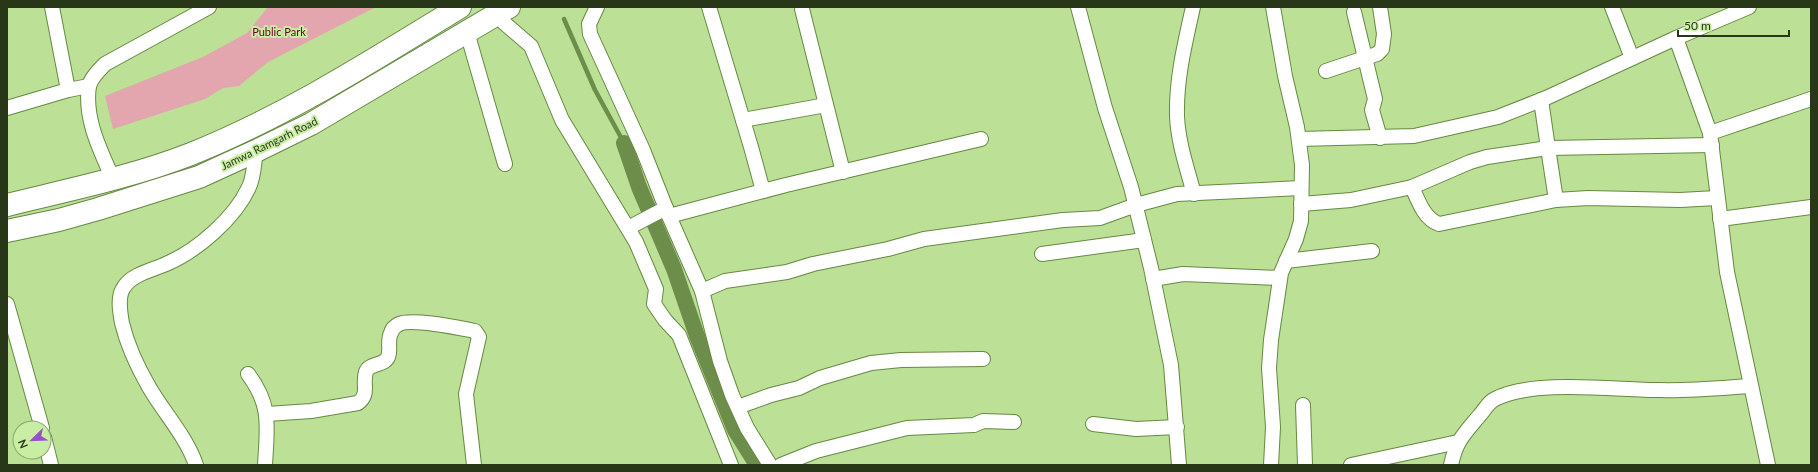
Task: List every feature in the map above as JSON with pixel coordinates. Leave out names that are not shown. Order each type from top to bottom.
[{"type":"highway","name":"Jamwa Ramgarh Road","points":[[7,205],[120,177],[190,154],[252,127],[314,94],[460,7]]},
{"type":"highway","name":"Jamwa Ramgarh Road","points":[[7,231],[59,220],[135,197],[199,176],[256,151],[310,124],[502,11]]},
{"type":"highway","points":[[120,177],[135,197]]},
{"type":"street","points":[[52,7],[68,90]]},
{"type":"street","points":[[120,177],[96,139],[90,114],[89,86],[97,72],[105,64],[209,7]]},
{"type":"street","points":[[597,7],[589,24],[590,34],[644,150],[665,212],[702,290],[720,361],[746,428],[770,465]]},
{"type":"street","points":[[709,7],[763,191]]},
{"type":"street","points":[[1078,7],[1105,108],[1136,205],[1153,279],[1171,365],[1179,465]]},
{"type":"street","points":[[1193,7],[1184,44],[1177,95],[1177,117],[1185,160],[1194,194]]},
{"type":"street","points":[[1271,465],[1273,427],[1269,368],[1271,340],[1280,278],[1296,239],[1301,221],[1302,165],[1299,139],[1285,76],[1273,7]]},
{"type":"street","points":[[1326,71],[1377,54],[1382,49],[1384,43],[1380,7]]},
{"type":"street","points":[[1612,7],[1632,58]]},
{"type":"street","points":[[1299,139],[1414,136],[1498,117],[1541,100],[1676,38],[1749,7]]},
{"type":"street","points":[[802,9],[843,172]]},
{"type":"street","points":[[502,11],[531,46],[562,120],[634,225],[656,289],[654,304],[664,320],[679,335],[731,465]]},
{"type":"street","points":[[1354,12],[1375,99],[1372,110],[1380,138]]},
{"type":"street","points":[[467,32],[483,81],[506,164]]},
{"type":"street","points":[[1676,38],[1711,139],[1727,272],[1768,465]]},
{"type":"street","points":[[7,108],[68,90],[89,86]]},
{"type":"street","points":[[1301,204],[1351,200],[1412,187],[1470,162],[1487,157],[1548,148],[1711,139],[1811,99]]},
{"type":"street","points":[[1541,100],[1556,200]]},
{"type":"street","points":[[743,120],[826,105]]},
{"type":"street","points":[[634,225],[665,212],[763,191],[981,139]]},
{"type":"street","points":[[196,465],[174,424],[149,387],[133,352],[122,323],[120,298],[123,287],[131,279],[168,263],[196,246],[217,229],[237,209],[250,186],[256,151]]},
{"type":"street","points":[[1412,187],[1428,217],[1433,222],[1439,224],[1556,200],[1588,198],[1680,200],[1717,198]]},
{"type":"street","points":[[702,290],[725,281],[787,272],[820,262],[888,249],[924,239],[1063,220],[1100,218],[1136,205],[1177,194],[1301,188]]},
{"type":"street","points":[[1720,219],[1811,207]]},
{"type":"street","points":[[1042,254],[1144,240]]},
{"type":"street","points":[[1286,261],[1372,251]]},
{"type":"street","points":[[1153,279],[1183,274],[1280,278]]},
{"type":"street","points":[[7,304],[40,420]]},
{"type":"street","points":[[267,414],[311,411],[358,403],[365,394],[365,373],[370,367],[386,360],[388,356],[390,333],[400,323],[420,322],[475,331],[479,338],[466,394],[474,465]]},
{"type":"street","points":[[738,407],[771,395],[799,388],[820,378],[871,363],[901,360],[983,359]]},
{"type":"street","points":[[248,374],[258,388],[267,414],[265,465]]},
{"type":"street","points":[[1450,465],[1458,442],[1468,427],[1480,415],[1484,407],[1495,399],[1516,392],[1537,388],[1661,390],[1750,386]]},
{"type":"street","points":[[1303,405],[1305,465]]},
{"type":"street","points":[[781,465],[816,451],[907,428],[974,425],[983,421],[1014,422]]},
{"type":"street","points":[[1092,424],[1136,429],[1177,427]]},
{"type":"street","points":[[1351,465],[1458,442]]},
{"type":"green space","name":"Public Park","points":[[268,7],[376,7],[268,62],[239,86],[223,88],[205,99],[113,129],[105,96],[203,57],[247,33]]},
{"type":"waterway","points":[[564,19],[595,90],[624,143]]},
{"type":"waterway","points":[[624,143],[639,187],[674,269],[697,336],[735,430],[757,465]]}]
